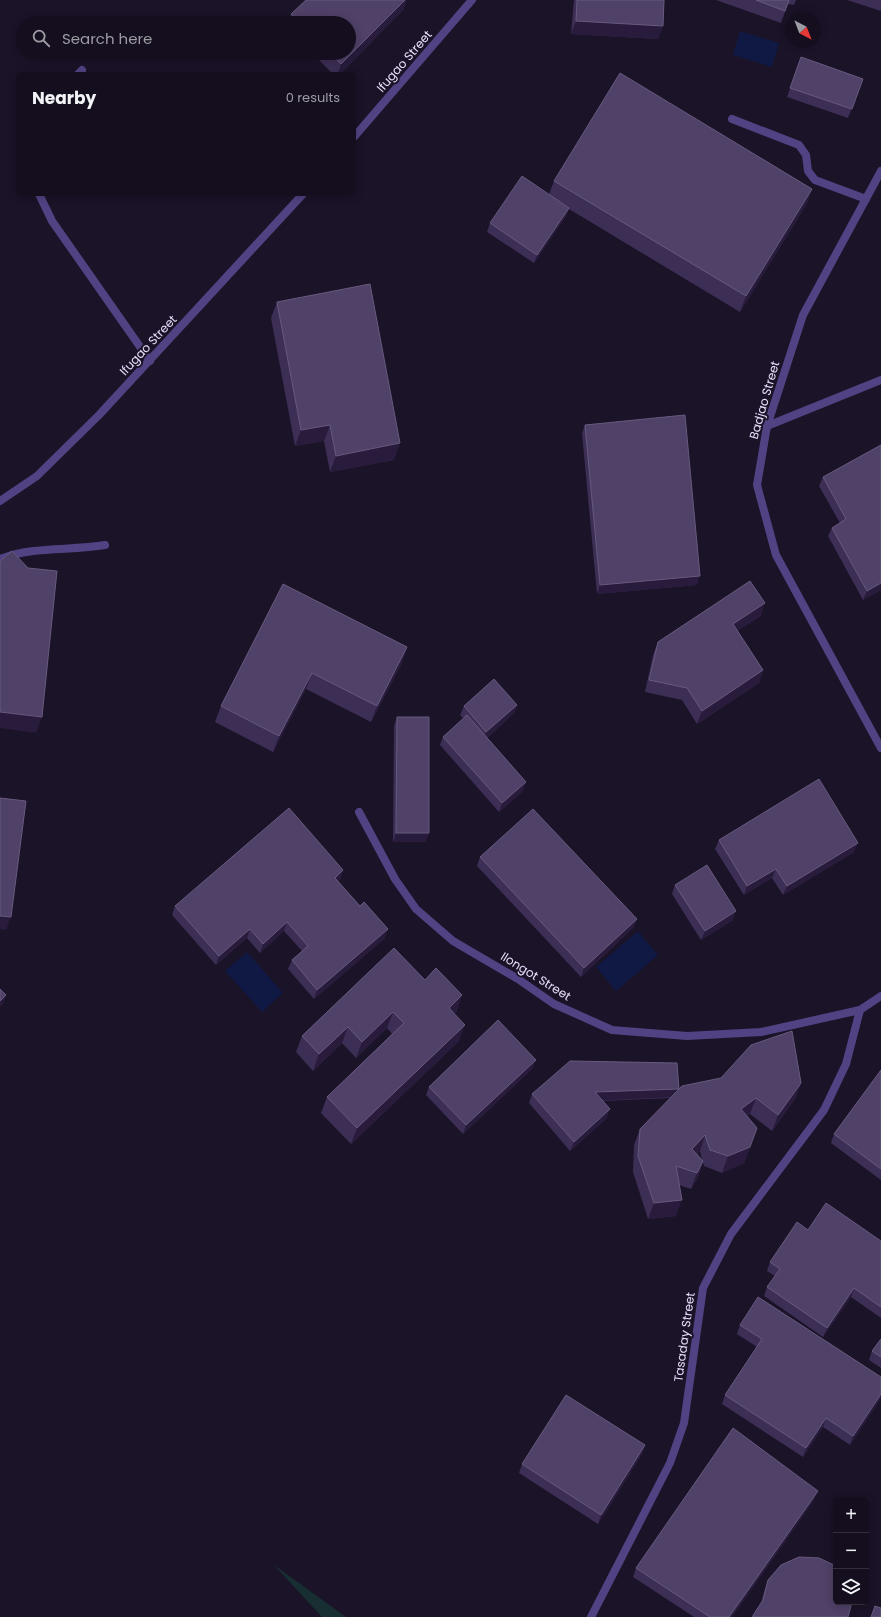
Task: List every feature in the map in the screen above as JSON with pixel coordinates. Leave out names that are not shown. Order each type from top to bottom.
[{"type":"street","name":"Ifugao Street","points":[[356,135],[472,0]]},
{"type":"street","points":[[732,119],[799,145],[806,155],[808,171],[815,180],[866,199]]},
{"type":"street","name":"Badjao Street","points":[[881,171],[803,315],[767,426],[757,485],[776,555],[881,748]]},
{"type":"street","points":[[40,196],[52,221],[150,361]]},
{"type":"street","name":"Ifugao Street","points":[[0,501],[37,476],[99,415],[301,196]]},
{"type":"street","points":[[767,426],[881,380]]},
{"type":"street","points":[[0,559],[20,552],[80,549],[105,545]]},
{"type":"street","name":"Ilongot Street","points":[[359,812],[395,880],[416,909],[453,940],[518,979],[554,1004],[612,1030],[687,1036],[761,1032],[860,1010],[881,996]]},
{"type":"street","name":"Tasaday Street","points":[[591,1617],[670,1463],[684,1423],[703,1288],[731,1234],[824,1110],[846,1064],[860,1010]]},
{"type":"green space","points":[[274,1565],[346,1617],[322,1617]]},
{"type":"water","points":[[740,31],[779,43],[772,67],[733,55]]},
{"type":"water","points":[[638,931],[658,955],[616,991],[596,967]]},
{"type":"water","points":[[247,952],[283,993],[262,1012],[225,971]]},
{"type":"building","points":[[306,0],[405,0],[356,49],[356,16],[293,16],[291,14]]},
{"type":"building","points":[[577,0],[664,0],[663,26],[576,21]]},
{"type":"building","points":[[756,0],[789,0],[785,11]]},
{"type":"building","points":[[801,57],[863,79],[852,109],[790,88]]},
{"type":"building","points":[[337,60],[345,60],[341,64]]},
{"type":"building","points":[[620,73],[812,189],[746,296],[554,181]]},
{"type":"building","points":[[522,176],[569,208],[537,255],[490,223]]},
{"type":"building","points":[[370,284],[400,443],[336,456],[330,425],[301,430],[277,302]]},
{"type":"building","points":[[685,415],[700,576],[600,585],[585,425]]},
{"type":"building","points":[[881,445],[881,583],[867,591],[832,528],[846,519],[823,477]]},
{"type":"building","points":[[12,551],[28,568],[57,571],[42,717],[0,712],[0,561]]},
{"type":"building","points":[[750,581],[765,603],[733,624],[763,670],[702,711],[687,688],[649,680],[658,642]]},
{"type":"building","points":[[283,584],[407,647],[377,706],[312,673],[279,736],[221,706]]},
{"type":"building","points":[[494,679],[517,705],[486,732],[464,706]]},
{"type":"building","points":[[467,715],[526,782],[502,803],[443,737]]},
{"type":"building","points":[[397,717],[429,717],[429,833],[396,833]]},
{"type":"building","points":[[819,779],[858,843],[787,886],[776,869],[747,886],[719,840]]},
{"type":"building","points":[[0,798],[26,801],[11,917],[0,916]]},
{"type":"building","points":[[289,808],[343,870],[335,878],[360,906],[364,902],[388,929],[317,990],[292,960],[308,946],[287,922],[263,944],[250,929],[219,956],[175,906]]},
{"type":"building","points":[[533,809],[637,919],[584,968],[480,857]]},
{"type":"building","points":[[707,865],[736,911],[705,931],[675,885]]},
{"type":"building","points":[[394,948],[425,980],[436,968],[462,995],[449,1008],[465,1025],[357,1128],[327,1097],[404,1023],[393,1012],[362,1042],[348,1027],[319,1054],[302,1036]]},
{"type":"building","points":[[0,989],[6,995],[0,1001]]},
{"type":"building","points":[[498,1020],[536,1060],[466,1125],[429,1087]]},
{"type":"building","points":[[792,1031],[801,1083],[778,1115],[756,1098],[741,1109],[757,1128],[750,1147],[728,1156],[710,1150],[705,1135],[692,1149],[703,1161],[697,1173],[676,1166],[682,1200],[654,1203],[638,1156],[640,1129],[682,1086],[721,1078],[751,1045]]},
{"type":"building","points":[[570,1061],[677,1063],[679,1089],[595,1092],[610,1109],[574,1142],[532,1094]]},
{"type":"building","points":[[881,1070],[881,1169],[834,1134]]},
{"type":"building","points":[[826,1203],[881,1241],[881,1307],[854,1288],[827,1328],[767,1287],[780,1269],[770,1262],[797,1222],[808,1230]]},
{"type":"building","points":[[758,1297],[881,1377],[881,1394],[853,1436],[826,1418],[806,1448],[725,1395],[762,1339],[740,1325]]},
{"type":"building","points":[[881,1339],[881,1357],[872,1351]]},
{"type":"building","points":[[566,1395],[645,1445],[601,1515],[522,1464]]},
{"type":"building","points":[[733,1428],[818,1491],[729,1617],[710,1617],[636,1568]]},
{"type":"building","points":[[799,1557],[819,1558],[833,1565],[833,1605],[851,1605],[848,1617],[752,1617],[763,1600],[768,1580],[781,1565]]},
{"type":"building","points":[[875,1606],[881,1608],[881,1617],[871,1617]]}]
